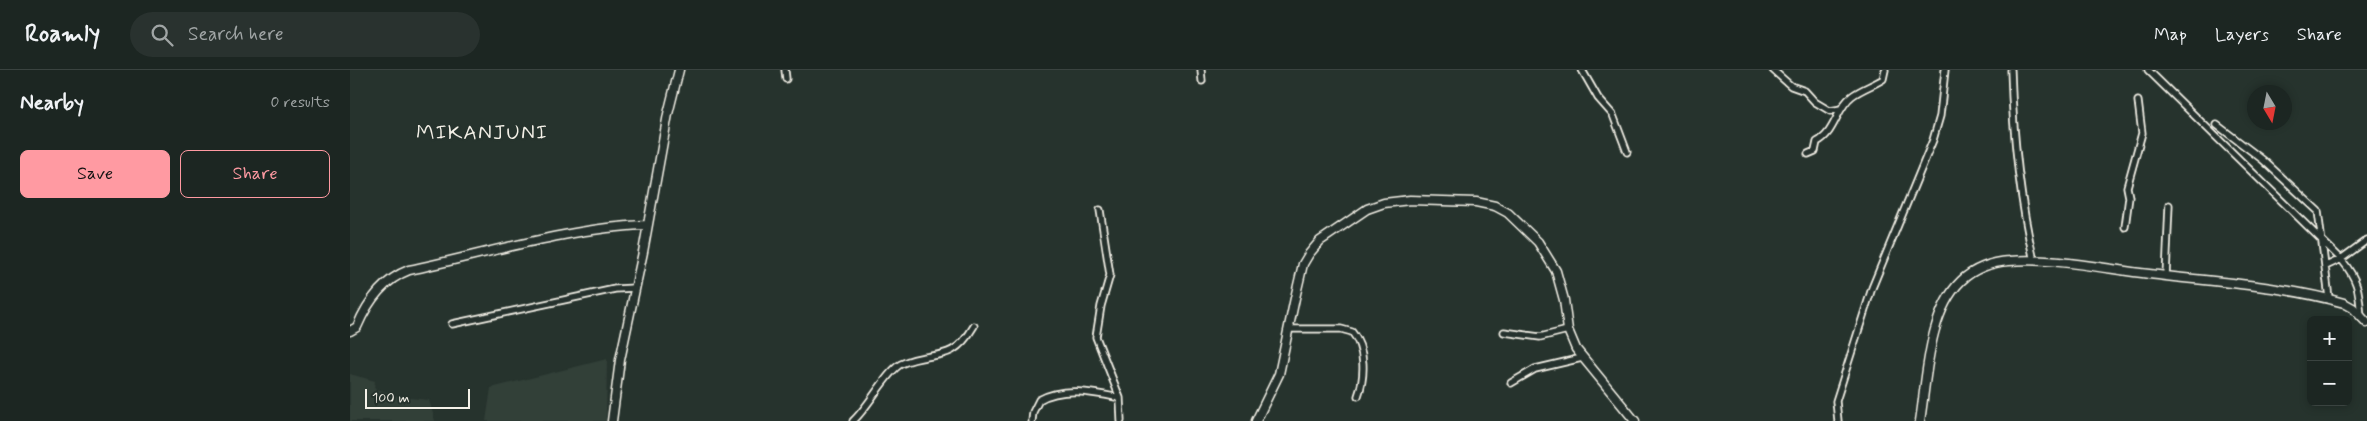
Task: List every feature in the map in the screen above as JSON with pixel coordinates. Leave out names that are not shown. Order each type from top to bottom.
[{"type":"main road","points":[[612,421],[620,360],[648,225],[668,114],[679,70]]},
{"type":"main road","points":[[1256,421],[1279,374],[1303,264],[1313,248],[1367,209],[1384,203],[1410,200],[1485,203],[1508,214],[1538,242],[1550,260],[1560,282],[1568,330],[1582,358],[1635,421]]},
{"type":"main road","points":[[350,331],[357,327],[360,317],[389,280],[409,270],[615,226],[648,225]]},
{"type":"main road","points":[[1920,421],[1936,326],[1953,290],[1966,277],[1984,267],[2008,261],[2034,261],[2166,276],[2328,298],[2353,308],[2364,321]]},
{"type":"street","points":[[785,70],[786,79]]},
{"type":"street","points":[[1201,70],[1202,81]]},
{"type":"street","points":[[1582,70],[1598,98],[1613,115],[1627,152]]},
{"type":"street","points":[[1773,70],[1791,86],[1805,91],[1815,102],[1830,111],[1841,109]]},
{"type":"street","points":[[1808,154],[1815,151],[1817,142],[1825,138],[1841,109],[1852,96],[1883,79],[1885,70]]},
{"type":"street","points":[[1838,421],[1836,401],[1872,288],[1933,140],[1940,116],[1945,70]]},
{"type":"street","points":[[2010,70],[2014,147],[2034,261]]},
{"type":"street","points":[[2148,70],[2341,259],[2354,275],[2364,321]]},
{"type":"street","points":[[2125,227],[2127,187],[2142,133],[2138,101]]},
{"type":"street","points":[[2217,125],[2263,160],[2318,211],[2319,237],[2326,266],[2328,298]]},
{"type":"street","points":[[2166,276],[2169,205]]},
{"type":"street","points":[[1100,210],[1110,275],[1101,306],[1096,337],[1097,345],[1120,398],[1121,421]]},
{"type":"street","points":[[2326,266],[2341,259],[2367,240]]},
{"type":"street","points":[[452,324],[615,289],[635,288]]},
{"type":"street","points":[[853,421],[865,410],[898,366],[952,351],[967,337],[974,326]]},
{"type":"street","points":[[1289,329],[1341,329],[1352,332],[1356,337],[1364,372],[1358,396]]},
{"type":"street","points":[[1504,332],[1540,336],[1568,330]]},
{"type":"street","points":[[1511,383],[1535,369],[1582,358]]},
{"type":"street","points":[[1032,421],[1035,406],[1039,400],[1050,395],[1082,392],[1120,398]]},
{"type":"shaded area","points":[[607,359],[606,421],[486,421],[491,388]]},
{"type":"shaded area","points":[[350,374],[375,381],[374,388],[401,397],[429,400],[435,421],[350,421]]},
{"type":"district","name":"MIKANJUNI","points":[[482,133]]}]
